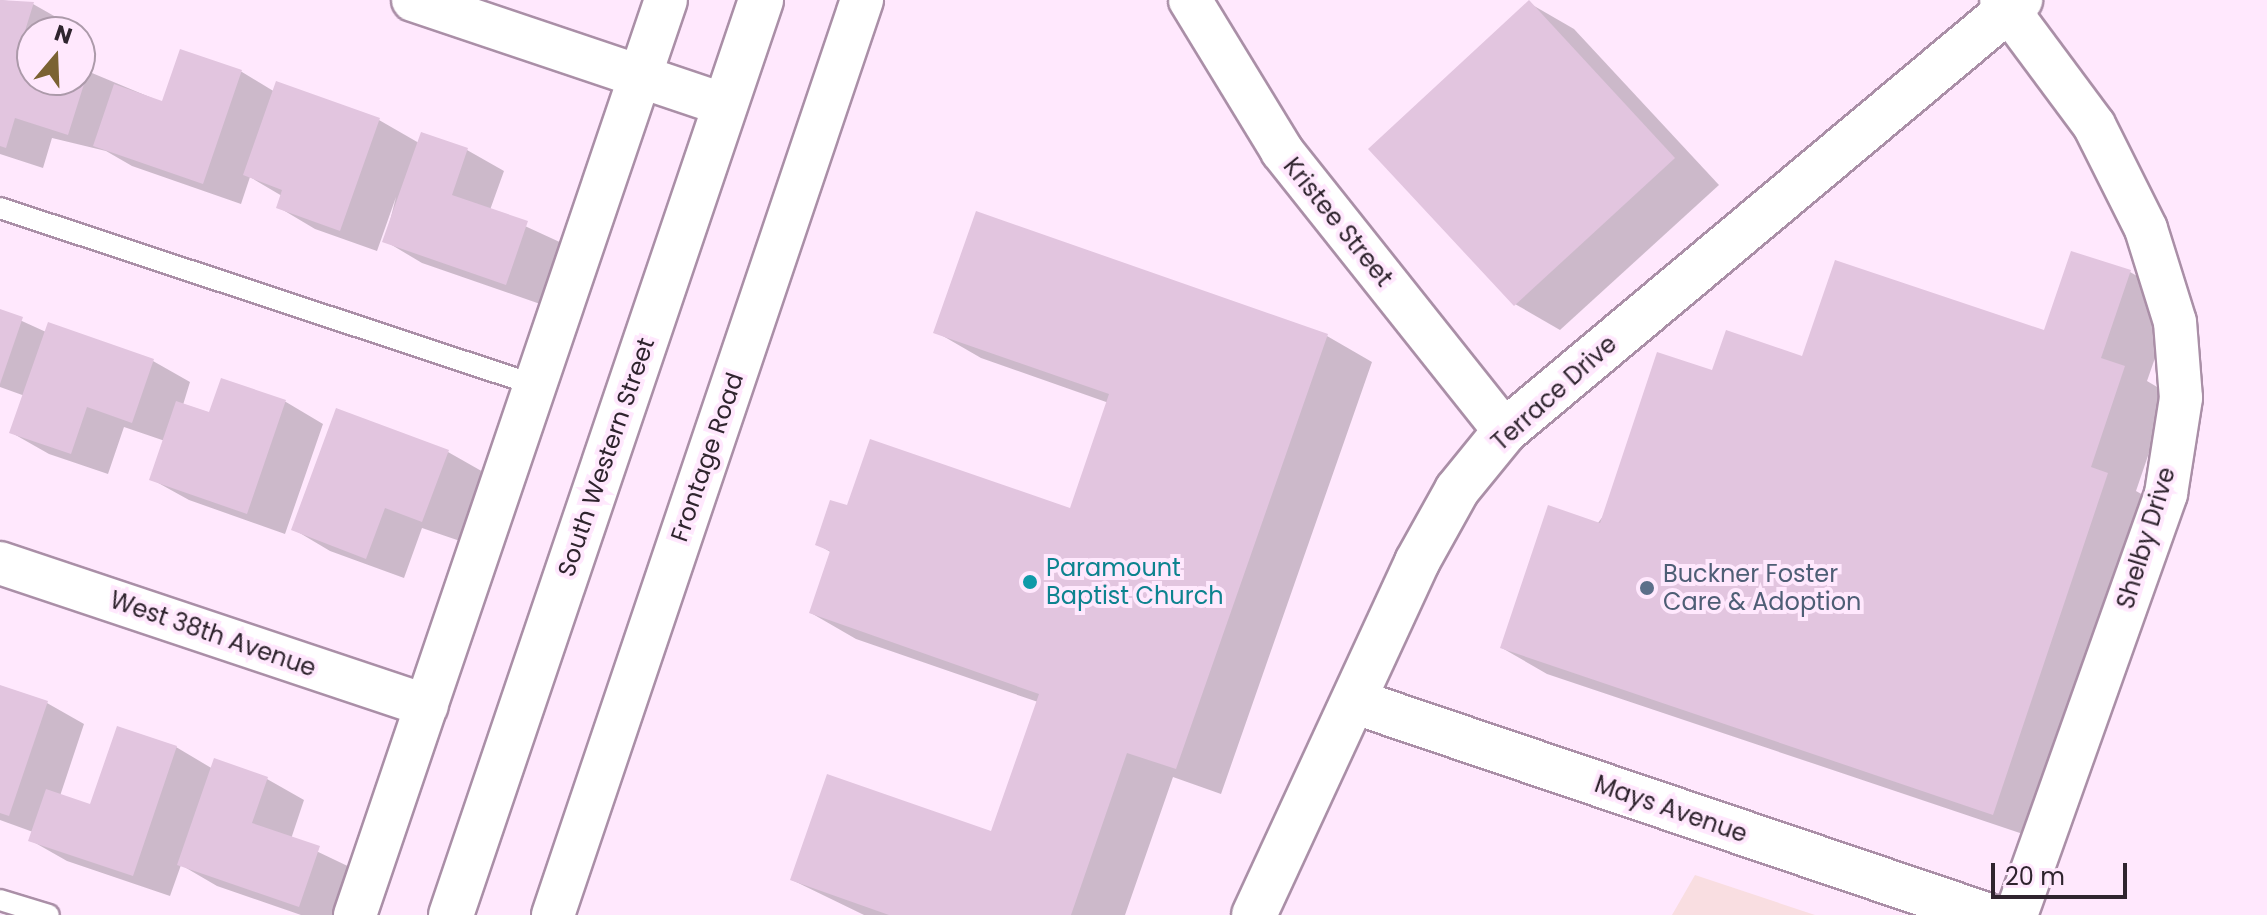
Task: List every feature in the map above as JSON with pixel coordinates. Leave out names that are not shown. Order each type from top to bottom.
[{"type":"street","points":[[413,0],[725,105]]},
{"type":"street","points":[[355,915],[666,0]]},
{"type":"street","name":"South Western Street","points":[[451,915],[761,0]]},
{"type":"street","name":"Frontage Road","points":[[553,915],[862,0]]},
{"type":"street","name":"Kristee Street","points":[[1190,0],[1282,151],[1505,431]]},
{"type":"street","name":"Terrace Drive","points":[[1254,915],[1356,702],[1417,562],[1457,490],[1505,431],[2010,3]]},
{"type":"street","name":"Shelby Drive","points":[[2010,3],[2094,125],[2146,229],[2175,322],[2181,398],[2166,494],[2016,915]]},
{"type":"street","name":"West 38th Avenue","points":[[0,563],[427,706]]},
{"type":"street","name":"Mays Avenue","points":[[1356,702],[1986,915]]},
{"type":"lane","points":[[0,208],[535,385]]},
{"type":"lane","points":[[0,900],[49,915]]},
{"type":"shaded area","points":[[1695,875],[1815,915],[1672,915]]},
{"type":"building","points":[[0,0],[34,2],[30,16],[16,16],[16,96],[80,96],[68,135],[15,118],[6,148],[0,146]]},
{"type":"building","points":[[1529,0],[1675,158],[1514,306],[1368,149]]},
{"type":"building","points":[[180,49],[242,70],[203,184],[93,146],[114,84],[162,101]]},
{"type":"building","points":[[276,81],[380,118],[340,231],[276,208],[282,190],[243,175]]},
{"type":"building","points":[[421,132],[468,148],[452,195],[528,221],[506,285],[382,242]]},
{"type":"building","name":"Paramount Baptist Church","points":[[976,211],[1328,334],[1176,769],[1127,753],[1071,915],[889,915],[790,880],[827,774],[991,831],[1039,694],[809,613],[830,551],[815,545],[830,500],[847,505],[870,439],[1070,508],[1109,394],[933,333]]},
{"type":"building","points":[[2071,251],[2131,270],[2101,358],[2125,366],[2091,467],[2108,473],[1993,815],[1500,648],[1548,505],[1600,523],[1657,352],[1712,370],[1726,330],[1802,356],[1835,260],[2044,330]]},
{"type":"building","points":[[0,309],[23,317],[0,384]]},
{"type":"building","points":[[48,322],[154,359],[132,423],[87,407],[71,454],[9,433]]},
{"type":"building","points":[[221,378],[286,400],[247,514],[149,480],[176,401],[209,412]]},
{"type":"building","points":[[336,408],[449,450],[422,522],[385,508],[366,559],[291,530]]},
{"type":"building","points":[[0,685],[48,701],[9,816],[0,813]]},
{"type":"building","points":[[117,726],[177,746],[133,876],[28,841],[46,789],[90,804]]},
{"type":"building","points":[[214,758],[268,777],[252,823],[320,846],[299,907],[177,865]]},
{"type":"place","name":"Paramount Baptist Church","points":[[1030,582]]},
{"type":"place","name":"Buckner Foster Care & Adoption","points":[[1647,588]]}]
